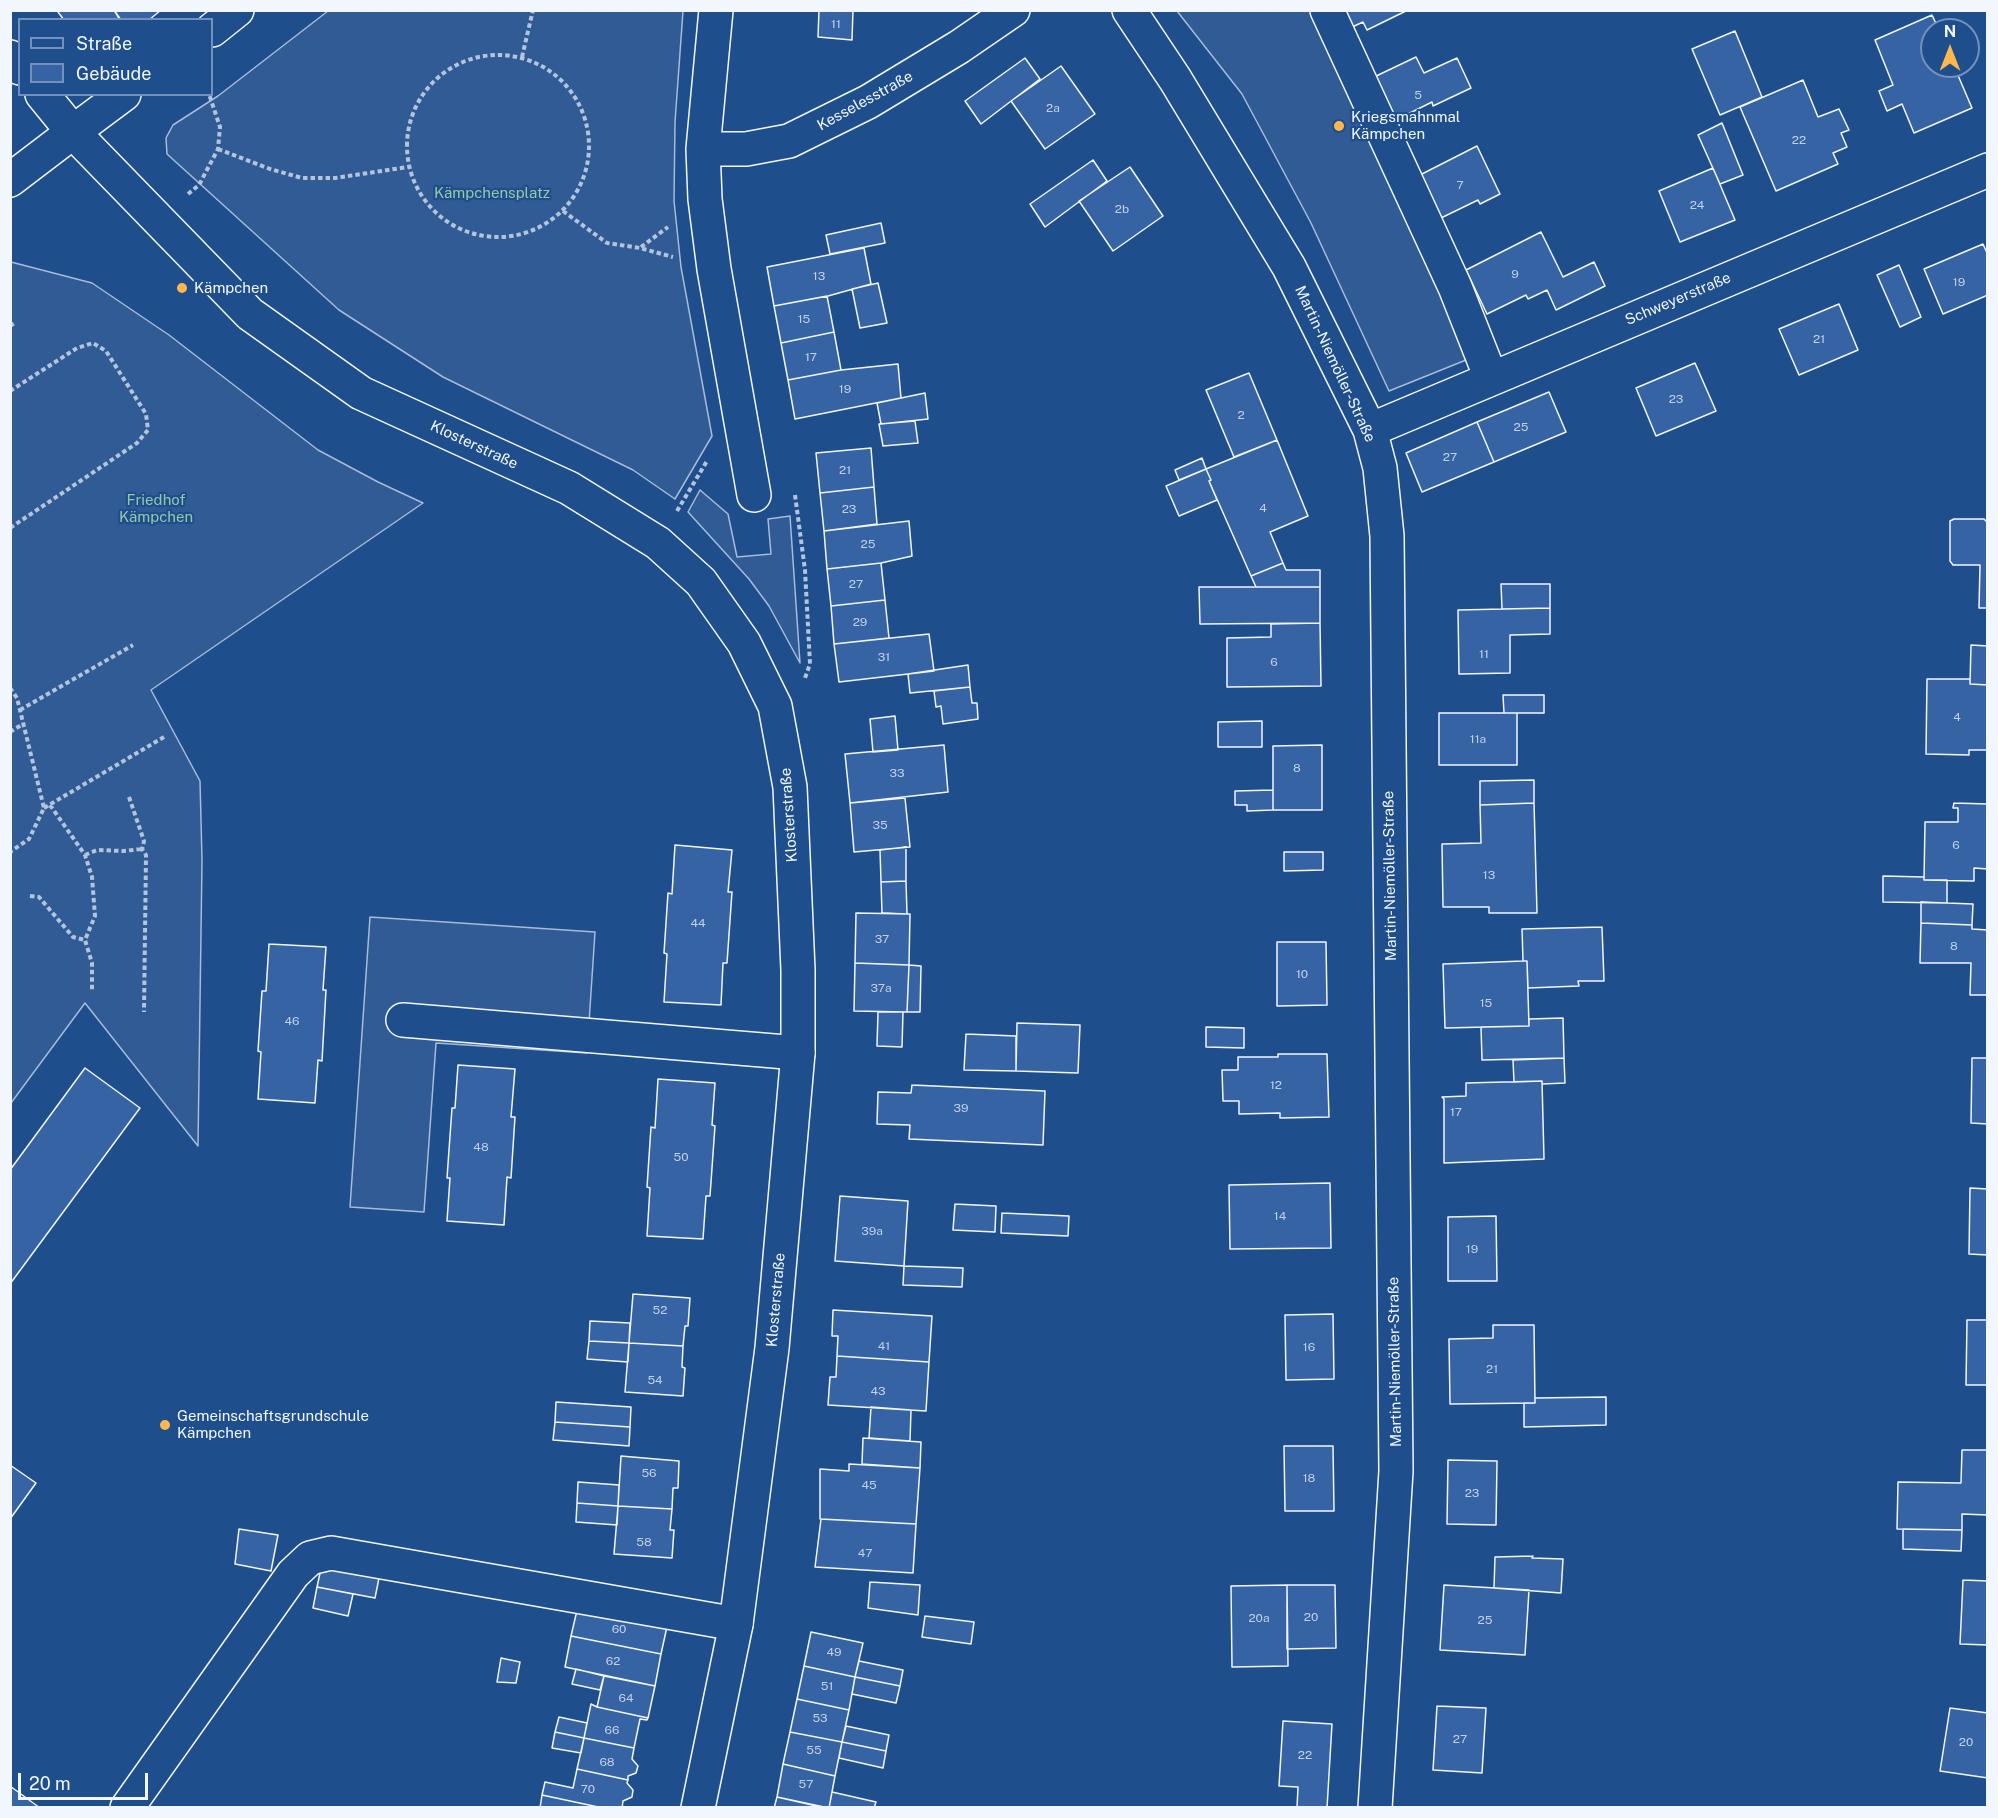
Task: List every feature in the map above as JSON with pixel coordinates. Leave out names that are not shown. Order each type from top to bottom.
[{"type":"street","points":[[213,29],[237,10]]},
{"type":"street","points":[[716,10],[703,149],[705,199],[714,270],[754,495]]},
{"type":"street","name":"Kesselesstraße","points":[[703,149],[746,149],[789,141],[868,102],[959,47],[1013,10]]},
{"type":"street","name":"Martin-Niemöller-Straße","points":[[1129,10],[1175,79],[1289,267],[1370,430],[1380,468],[1387,536],[1396,1459],[1375,1808]]},
{"type":"street","points":[[1328,10],[1455,287],[1491,378]]},
{"type":"street","name":"Klosterstraße","points":[[44,96],[73,132],[250,314],[362,393],[569,488],[658,543],[701,582],[744,643],[775,706],[790,787],[798,970],[798,1053],[772,1348],[736,1624],[698,1808]]},
{"type":"street","points":[[10,180],[121,96]]},
{"type":"street","name":"Schweyerstraße","points":[[1370,430],[1988,170]]},
{"type":"street","points":[[403,1020],[798,1053]]},
{"type":"street","points":[[127,1808],[293,1574],[310,1558],[331,1553],[736,1624]]},
{"type":"path","points":[[522,57],[533,10]]},
{"type":"path","points":[[490,54],[522,57],[547,68],[567,86],[582,110],[590,135],[589,163],[579,189],[563,211],[541,228],[514,237],[486,238],[459,230],[436,214],[418,193],[408,167],[406,135],[415,105],[434,80],[460,62],[490,54]]},
{"type":"path","points":[[159,220],[199,185],[218,149],[220,127],[210,96]]},
{"type":"path","points":[[218,149],[270,169],[302,178],[335,178],[408,167]]},
{"type":"path","points":[[563,211],[607,243],[640,248],[714,270]]},
{"type":"path","points":[[10,326],[16,322]]},
{"type":"path","points":[[10,391],[77,348],[93,343],[106,351],[146,414],[148,430],[137,443],[10,528]]},
{"type":"path","points":[[658,543],[739,409]]},
{"type":"path","points":[[775,706],[802,688],[810,664],[805,570],[795,492]]},
{"type":"path","points":[[20,710],[133,645]]},
{"type":"path","points":[[10,688],[17,698],[44,808],[29,839],[10,852]]},
{"type":"path","points":[[10,732],[23,724]]},
{"type":"path","points":[[44,808],[164,737]]},
{"type":"path","points":[[129,797],[144,841],[142,849],[146,855],[144,1012]]},
{"type":"path","points":[[51,805],[85,855],[92,877],[94,916],[85,940],[92,963],[92,992]]},
{"type":"path","points":[[85,855],[97,850],[142,849]]},
{"type":"path","points":[[30,896],[39,897],[72,937],[85,940]]},
{"type":"shaded area","name":"Kämpchensplatz","points":[[328,11],[683,11],[675,122],[674,201],[681,267],[712,436],[675,499],[633,470],[443,377],[339,310],[167,154],[166,138],[173,125],[218,96]]},
{"type":"shaded area","points":[[1177,11],[1314,11],[1471,358],[1389,391],[1311,223],[1242,94]]},
{"type":"shaded area","name":"Friedhof Kämpchen","points":[[11,262],[92,283],[169,335],[318,450],[423,503],[151,690],[200,781],[202,860],[198,1146],[85,1003],[11,1103]]},
{"type":"shaded area","points":[[700,490],[728,514],[737,557],[771,554],[768,519],[790,516],[800,663],[769,606],[749,579],[688,512]]},
{"type":"shaded area","points":[[370,917],[595,932],[587,1053],[436,1043],[424,1212],[350,1207]]},
{"type":"building","points":[[61,10],[114,10],[119,18],[62,18],[58,12]]},
{"type":"building","points":[[114,10],[161,10],[151,18],[120,18]]},
{"type":"building","points":[[819,10],[853,10],[852,40],[818,37]]},
{"type":"building","points":[[1339,10],[1408,10],[1367,30],[1363,22],[1348,29]]},
{"type":"building","points":[[1920,20],[1920,78],[1959,78],[1972,108],[1914,133],[1902,104],[1887,111],[1879,91],[1893,85],[1875,40]]},
{"type":"building","points":[[1735,31],[1762,97],[1720,115],[1692,49]]},
{"type":"building","points":[[1416,57],[1424,73],[1457,58],[1471,88],[1433,106],[1432,102],[1394,121],[1372,78]]},
{"type":"building","points":[[1025,58],[1040,79],[981,124],[965,101]]},
{"type":"building","points":[[1061,66],[1095,114],[1045,149],[1011,101]]},
{"type":"building","points":[[1803,80],[1818,117],[1839,109],[1849,130],[1841,133],[1847,147],[1833,153],[1838,164],[1776,191],[1740,107]]},
{"type":"building","points":[[1722,123],[1743,175],[1720,184],[1698,135]]},
{"type":"building","points":[[1477,146],[1500,194],[1480,204],[1478,200],[1441,218],[1420,175]]},
{"type":"building","points":[[1093,160],[1107,181],[1045,227],[1030,204]]},
{"type":"building","points":[[1130,167],[1163,216],[1113,251],[1079,201]]},
{"type":"building","points":[[1713,168],[1735,220],[1680,242],[1659,191]]},
{"type":"building","points":[[881,223],[885,243],[830,254],[826,235]]},
{"type":"building","points":[[1541,232],[1563,277],[1594,262],[1605,286],[1556,310],[1547,290],[1528,299],[1526,295],[1487,314],[1466,270]]},
{"type":"building","points":[[1983,244],[1988,255],[1988,295],[1943,314],[1924,269]]},
{"type":"building","points":[[864,248],[871,284],[828,296],[774,306],[767,267]]},
{"type":"building","points":[[1899,265],[1921,317],[1900,327],[1877,275]]},
{"type":"building","points":[[878,283],[887,323],[860,328],[852,289]]},
{"type":"building","points":[[827,296],[834,332],[781,343],[774,306]]},
{"type":"building","points":[[1839,304],[1858,350],[1799,375],[1779,329]]},
{"type":"building","points":[[834,332],[841,370],[788,380],[781,343]]},
{"type":"building","points":[[1695,363],[1716,411],[1656,436],[1636,388]]},
{"type":"building","points":[[898,364],[901,398],[795,419],[788,380],[841,370]]},
{"type":"building","points":[[1249,373],[1277,440],[1234,457],[1206,390]]},
{"type":"building","points":[[1549,392],[1566,432],[1494,462],[1477,422]]},
{"type":"building","points":[[925,393],[928,419],[881,424],[877,403]]},
{"type":"building","points":[[915,421],[918,443],[883,446],[879,424]]},
{"type":"building","points":[[1477,422],[1494,462],[1422,492],[1406,453]]},
{"type":"building","points":[[1277,440],[1308,516],[1270,532],[1283,563],[1251,576],[1209,481],[1211,480],[1206,469]]},
{"type":"building","points":[[871,448],[874,487],[820,493],[816,453]]},
{"type":"building","points":[[1202,458],[1206,469],[1179,480],[1175,470]]},
{"type":"building","points":[[1206,469],[1217,500],[1179,516],[1166,486]]},
{"type":"building","points":[[874,487],[877,524],[824,531],[820,493]]},
{"type":"building","points":[[1984,519],[1988,523],[1988,608],[1979,608],[1980,565],[1953,565],[1950,561],[1950,521]]},
{"type":"building","points":[[909,521],[912,556],[881,563],[827,569],[824,531]]},
{"type":"building","points":[[881,563],[885,600],[831,606],[827,569]]},
{"type":"building","points":[[1283,563],[1286,570],[1320,570],[1320,587],[1256,587],[1251,576]]},
{"type":"building","points":[[1501,584],[1550,584],[1550,608],[1502,609]]},
{"type":"building","points":[[1199,587],[1320,587],[1320,623],[1200,624]]},
{"type":"building","points":[[885,600],[889,638],[834,644],[831,606]]},
{"type":"building","points":[[1550,608],[1550,634],[1510,635],[1510,673],[1459,674],[1458,610]]},
{"type":"building","points":[[1320,623],[1321,686],[1227,687],[1227,638],[1271,637],[1271,624]]},
{"type":"building","points":[[929,634],[934,671],[839,682],[834,644]]},
{"type":"building","points":[[1971,645],[1988,646],[1988,685],[1970,684]]},
{"type":"building","points":[[968,665],[970,687],[910,693],[908,674]]},
{"type":"building","points":[[1927,679],[1970,679],[1970,684],[1988,685],[1988,750],[1969,750],[1969,755],[1926,754]]},
{"type":"building","points":[[970,687],[972,703],[977,703],[978,719],[943,724],[941,706],[936,707],[934,691]]},
{"type":"building","points":[[1503,695],[1544,695],[1544,713],[1504,713]]},
{"type":"building","points":[[1439,713],[1517,713],[1517,765],[1439,765]]},
{"type":"building","points":[[895,716],[898,750],[873,752],[870,719]]},
{"type":"building","points":[[1262,721],[1262,747],[1218,747],[1218,722]]},
{"type":"building","points":[[944,745],[948,792],[850,803],[845,754]]},
{"type":"building","points":[[1322,745],[1322,810],[1273,810],[1273,746]]},
{"type":"building","points":[[1534,780],[1534,803],[1480,805],[1480,781]]},
{"type":"building","points":[[1273,790],[1273,810],[1247,811],[1247,805],[1235,805],[1235,791]]},
{"type":"building","points":[[905,798],[910,847],[854,852],[850,803]]},
{"type":"building","points":[[1534,803],[1537,913],[1489,913],[1489,907],[1443,907],[1442,844],[1481,843],[1480,805]]},
{"type":"building","points":[[1954,803],[1988,804],[1988,869],[1974,868],[1974,881],[1924,880],[1925,822],[1958,822],[1958,808],[1953,808]]},
{"type":"building","points":[[675,845],[732,850],[728,892],[732,892],[727,963],[723,963],[721,1005],[664,1002],[668,893],[672,894]]},
{"type":"building","points":[[906,847],[906,881],[881,882],[880,850]]},
{"type":"building","points":[[1284,852],[1323,852],[1323,870],[1284,871]]},
{"type":"building","points":[[1883,876],[1947,880],[1947,903],[1883,902]]},
{"type":"building","points":[[906,881],[907,914],[882,913],[881,882]]},
{"type":"building","points":[[1921,902],[1973,904],[1972,925],[1921,923]]},
{"type":"building","points":[[856,913],[910,914],[909,965],[855,963]]},
{"type":"building","points":[[1921,923],[1972,925],[1972,929],[1988,930],[1988,995],[1970,995],[1971,963],[1920,963]]},
{"type":"building","points":[[1602,927],[1604,981],[1578,981],[1579,986],[1528,988],[1527,961],[1523,961],[1522,929]]},
{"type":"building","points":[[1277,942],[1326,942],[1327,1005],[1277,1006]]},
{"type":"building","points":[[269,944],[326,947],[322,1061],[318,1060],[315,1103],[258,1099],[262,991],[266,991]]},
{"type":"building","points":[[1527,961],[1529,1026],[1445,1028],[1443,964]]},
{"type":"building","points":[[855,963],[909,965],[907,1012],[854,1011]]},
{"type":"building","points":[[909,965],[921,966],[920,1012],[907,1012]]},
{"type":"building","points":[[878,1012],[903,1012],[902,1047],[877,1046]]},
{"type":"building","points":[[1563,1018],[1564,1058],[1482,1060],[1481,1027],[1529,1026],[1529,1019]]},
{"type":"building","points":[[1017,1023],[1080,1025],[1078,1073],[1016,1071]]},
{"type":"building","points":[[1206,1027],[1244,1028],[1244,1048],[1206,1047]]},
{"type":"building","points":[[966,1034],[1016,1036],[1016,1071],[964,1070]]},
{"type":"building","points":[[1278,1054],[1327,1054],[1329,1117],[1280,1118],[1280,1113],[1239,1114],[1239,1101],[1223,1101],[1222,1070],[1238,1070],[1238,1057],[1278,1057]]},
{"type":"building","points":[[1564,1058],[1565,1083],[1514,1082],[1513,1060]]},
{"type":"building","points":[[1972,1058],[1988,1058],[1988,1124],[1971,1123]]},
{"type":"building","points":[[458,1065],[515,1069],[511,1117],[515,1117],[511,1178],[507,1177],[504,1225],[447,1221],[450,1178],[447,1178],[452,1108],[455,1108]]},
{"type":"building","points":[[85,1068],[140,1108],[10,1284],[10,1170]]},
{"type":"building","points":[[658,1079],[715,1083],[712,1125],[715,1126],[710,1196],[706,1196],[703,1239],[647,1236],[651,1127],[655,1128]]},
{"type":"building","points":[[1542,1081],[1544,1159],[1444,1163],[1444,1099],[1442,1097],[1466,1096],[1466,1083]]},
{"type":"building","points":[[912,1085],[1045,1091],[1043,1145],[909,1139],[910,1125],[877,1124],[878,1092],[911,1093]]},
{"type":"building","points":[[1330,1183],[1331,1248],[1230,1249],[1229,1185]]},
{"type":"building","points":[[1970,1188],[1988,1189],[1988,1255],[1969,1254]]},
{"type":"building","points":[[840,1196],[908,1201],[904,1266],[835,1261]]},
{"type":"building","points":[[955,1204],[996,1206],[995,1232],[953,1230]]},
{"type":"building","points":[[1002,1213],[1069,1216],[1068,1236],[1001,1233]]},
{"type":"building","points":[[1496,1216],[1497,1281],[1448,1281],[1448,1217]]},
{"type":"building","points":[[904,1266],[963,1268],[962,1287],[903,1285]]},
{"type":"building","points":[[633,1294],[690,1298],[688,1326],[685,1326],[683,1346],[629,1343]]},
{"type":"building","points":[[833,1310],[932,1316],[929,1362],[837,1356],[838,1336],[832,1336]]},
{"type":"building","points":[[1333,1314],[1334,1379],[1286,1380],[1285,1315]]},
{"type":"building","points":[[1967,1320],[1988,1320],[1988,1385],[1966,1385]]},
{"type":"building","points":[[590,1321],[630,1323],[629,1343],[589,1341]]},
{"type":"building","points":[[1493,1325],[1534,1325],[1535,1403],[1450,1404],[1449,1339],[1493,1338]]},
{"type":"building","points":[[589,1341],[629,1343],[628,1362],[587,1359]]},
{"type":"building","points":[[629,1343],[683,1346],[682,1367],[685,1368],[683,1396],[625,1392]]},
{"type":"building","points":[[837,1356],[929,1362],[926,1411],[828,1405],[830,1377],[836,1377]]},
{"type":"building","points":[[1606,1397],[1606,1425],[1524,1427],[1524,1403],[1535,1403],[1535,1398]]},
{"type":"building","points":[[556,1402],[631,1407],[630,1427],[555,1422]]},
{"type":"building","points":[[871,1407],[911,1410],[910,1441],[869,1438]]},
{"type":"building","points":[[555,1422],[630,1427],[629,1446],[553,1440]]},
{"type":"building","points":[[863,1438],[921,1442],[920,1468],[862,1464]]},
{"type":"building","points":[[1284,1446],[1333,1446],[1334,1511],[1285,1511]]},
{"type":"building","points":[[1962,1450],[1988,1450],[1988,1515],[1962,1514],[1962,1530],[1897,1529],[1898,1482],[1961,1483]]},
{"type":"building","points":[[621,1456],[679,1461],[678,1488],[673,1488],[672,1509],[618,1506]]},
{"type":"building","points":[[1448,1460],[1497,1461],[1496,1525],[1447,1524]]},
{"type":"building","points":[[849,1464],[920,1468],[916,1524],[820,1519],[820,1469],[849,1471]]},
{"type":"building","points":[[10,1465],[36,1483],[10,1519]]},
{"type":"building","points":[[578,1482],[619,1485],[618,1506],[577,1503]]},
{"type":"building","points":[[577,1503],[618,1506],[617,1525],[576,1522]]},
{"type":"building","points":[[618,1506],[672,1509],[670,1530],[674,1530],[672,1558],[614,1554]]},
{"type":"building","points":[[821,1519],[916,1524],[913,1573],[815,1567]]},
{"type":"building","points":[[239,1529],[278,1535],[271,1571],[235,1564]]},
{"type":"building","points":[[1903,1529],[1962,1530],[1961,1551],[1903,1549]]},
{"type":"building","points":[[1533,1556],[1532,1558],[1563,1559],[1561,1593],[1494,1588],[1495,1557]]},
{"type":"building","points":[[322,1564],[380,1573],[375,1598],[317,1587]]},
{"type":"building","points":[[1963,1580],[1988,1581],[1988,1645],[1960,1644]]},
{"type":"building","points":[[870,1582],[920,1585],[918,1615],[868,1608]]},
{"type":"building","points":[[1287,1585],[1335,1585],[1336,1648],[1287,1649]]},
{"type":"building","points":[[1287,1585],[1288,1666],[1232,1667],[1231,1586]]},
{"type":"building","points":[[1444,1585],[1529,1590],[1525,1655],[1440,1650]]},
{"type":"building","points":[[317,1587],[353,1594],[348,1616],[313,1608]]},
{"type":"building","points":[[578,1606],[668,1622],[661,1654],[571,1636]]},
{"type":"building","points":[[925,1616],[974,1622],[971,1644],[922,1637]]},
{"type":"building","points":[[811,1632],[863,1643],[855,1677],[804,1666]]},
{"type":"building","points":[[571,1636],[661,1654],[655,1686],[565,1667]]},
{"type":"building","points":[[501,1658],[520,1662],[516,1683],[497,1682]]},
{"type":"building","points":[[859,1661],[903,1670],[900,1686],[855,1677]]},
{"type":"building","points":[[804,1666],[855,1677],[849,1710],[797,1699]]},
{"type":"building","points":[[576,1669],[604,1676],[600,1690],[572,1684]]},
{"type":"building","points":[[604,1676],[655,1686],[648,1718],[597,1707]]},
{"type":"building","points":[[855,1677],[900,1686],[896,1703],[852,1694]]},
{"type":"building","points":[[797,1699],[849,1710],[842,1742],[790,1732]]},
{"type":"building","points":[[591,1704],[648,1718],[647,1720],[640,1719],[634,1748],[584,1738]]},
{"type":"building","points":[[1437,1706],[1486,1708],[1482,1773],[1433,1770]]},
{"type":"building","points":[[1950,1708],[1988,1713],[1988,1778],[1940,1771]]},
{"type":"building","points":[[559,1717],[587,1723],[584,1738],[555,1732]]},
{"type":"building","points":[[1283,1721],[1332,1724],[1327,1808],[1297,1808],[1298,1787],[1279,1786]]},
{"type":"building","points":[[846,1726],[889,1735],[886,1751],[842,1742]]},
{"type":"building","points":[[555,1732],[584,1738],[581,1753],[552,1748]]},
{"type":"building","points":[[790,1732],[842,1742],[835,1776],[783,1764]]},
{"type":"building","points":[[584,1738],[634,1748],[632,1759],[638,1766],[636,1773],[628,1776],[628,1780],[577,1769]]},
{"type":"building","points":[[842,1742],[886,1751],[883,1768],[839,1758]]},
{"type":"building","points":[[783,1764],[835,1776],[829,1808],[777,1797]]},
{"type":"building","points":[[577,1769],[628,1780],[627,1783],[633,1790],[632,1797],[623,1801],[622,1808],[603,1808],[542,1795],[545,1782],[573,1788]]},
{"type":"building","points":[[10,1786],[40,1808],[10,1808]]},
{"type":"building","points":[[832,1792],[876,1802],[874,1808],[829,1808]]},
{"type":"building","points":[[542,1795],[603,1808],[540,1808]]},
{"type":"building","points":[[777,1797],[825,1808],[774,1808]]},
{"type":"place","name":"Kriegsmahnmal Kämpchen","points":[[1339,126]]},
{"type":"place","name":"Kämpchen","points":[[182,288]]},
{"type":"place","name":"Gemeinschaftsgrundschule Kämpchen","points":[[165,1425]]}]
